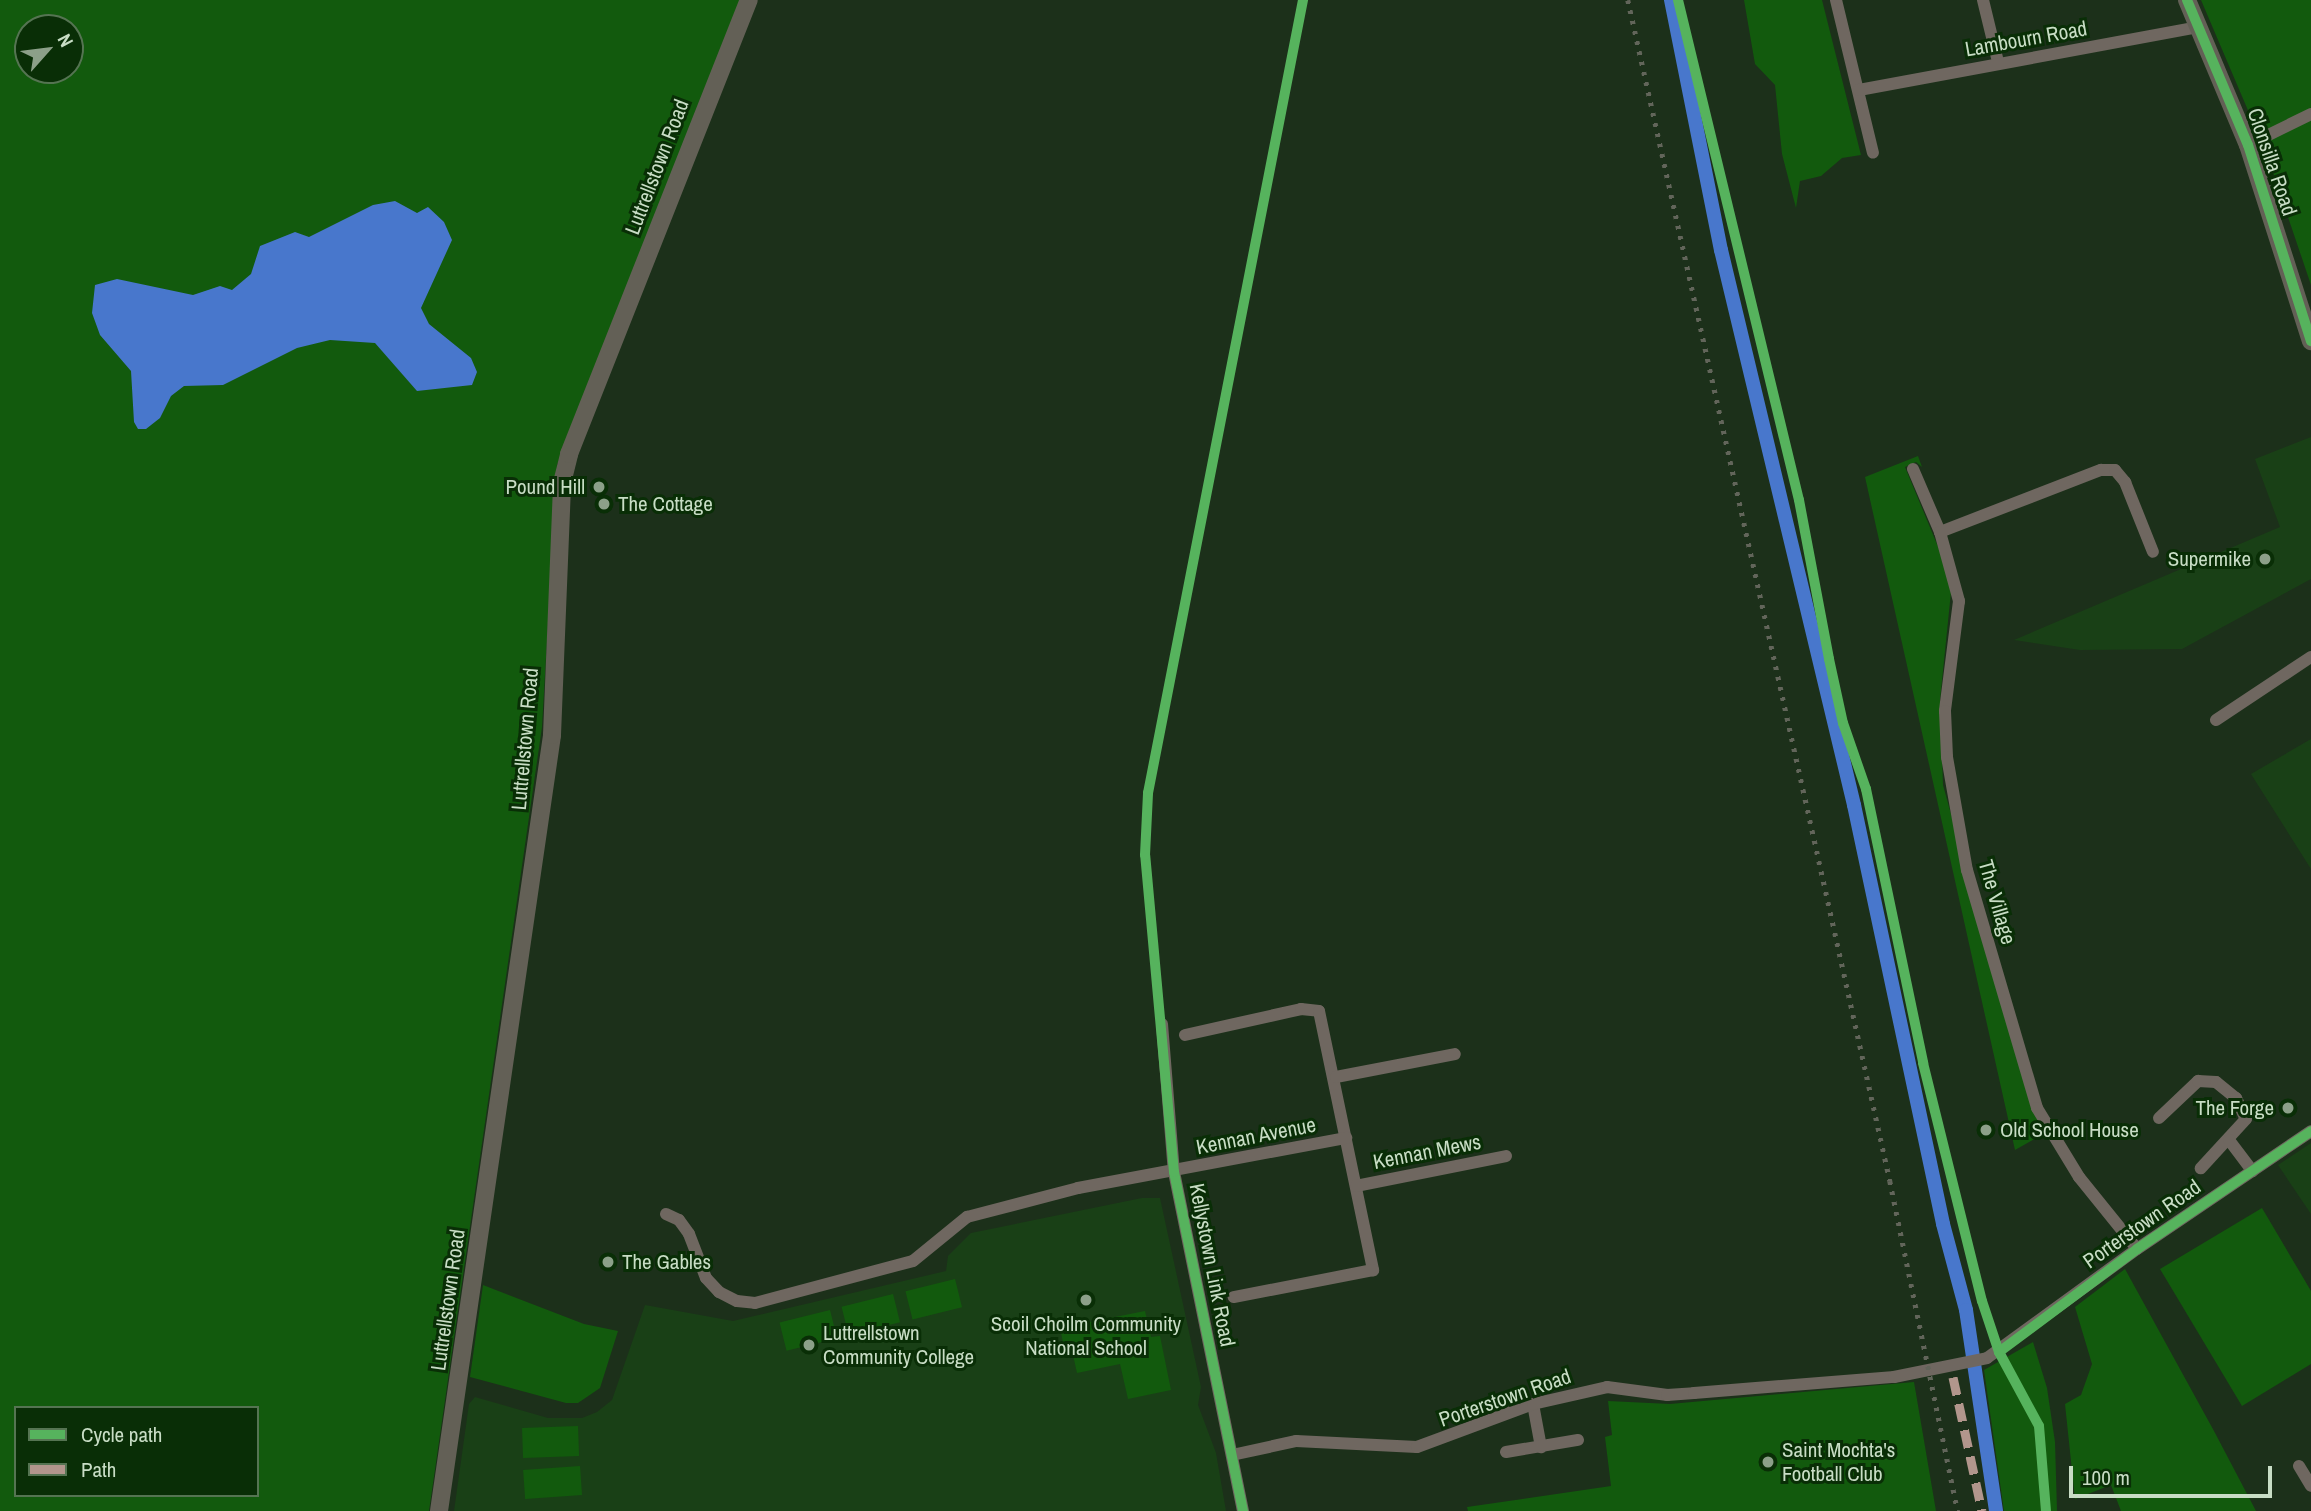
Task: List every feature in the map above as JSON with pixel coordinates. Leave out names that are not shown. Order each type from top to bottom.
[{"type":"street","name":"Luttrellstown Road","points":[[439,1511],[552,735],[562,483],[569,454],[749,0]]},
{"type":"street","points":[[1836,0],[1873,153]]},
{"type":"street","points":[[1983,0],[1998,62]]},
{"type":"street","name":"Clonsilla Road","points":[[2187,0],[2248,145],[2311,341]]},
{"type":"street","name":"Lambourn Road","points":[[1859,90],[1998,62],[2199,27]]},
{"type":"street","points":[[2248,145],[2311,114]]},
{"type":"street","name":"The Village","points":[[1913,469],[1940,532],[1959,601],[1945,711],[1947,757],[1967,870],[2036,1108],[2080,1177],[2137,1249]]},
{"type":"street","points":[[1940,532],[2101,470],[2115,470],[2125,482],[2153,552]]},
{"type":"street","points":[[2216,720],[2311,657]]},
{"type":"street","name":"Kennan Avenue","points":[[1185,1035],[1312,1008],[1324,1018],[1373,1270],[1234,1297]]},
{"type":"street","name":"Kellystown Link Road","points":[[1162,1024],[1174,1172],[1244,1511]]},
{"type":"street","points":[[1336,1077],[1455,1054]]},
{"type":"street","points":[[2159,1118],[2198,1081],[2216,1082],[2245,1112],[2246,1119],[2201,1168]]},
{"type":"street","name":"Porterstown Road","points":[[1232,1455],[1296,1441],[1417,1447],[1533,1404],[1607,1387],[1667,1395],[1894,1377],[1987,1358],[2137,1249],[2311,1131]]},
{"type":"street","name":"Kennan Avenue","points":[[666,1213],[679,1220],[689,1234],[706,1278],[719,1292],[737,1301],[755,1303],[913,1261],[967,1217],[1078,1188],[1346,1138]]},
{"type":"street","points":[[2229,1140],[2252,1171]]},
{"type":"street","name":"Kennan Mews","points":[[1356,1186],[1506,1156]]},
{"type":"street","points":[[1533,1404],[1541,1447]]},
{"type":"street","points":[[1506,1452],[1578,1440]]},
{"type":"street","points":[[2299,1466],[2311,1486]]},
{"type":"shaded area","points":[[0,0],[741,0],[557,465],[542,727],[429,1511],[0,1511]]},
{"type":"shaded area","points":[[1744,0],[1822,0],[1861,155],[1842,158],[1821,176],[1800,181],[1796,208],[1782,154],[1775,85],[1755,64]]},
{"type":"shaded area","points":[[2201,0],[2311,0],[2311,285],[2267,155]]},
{"type":"shaded area","points":[[2311,437],[2311,579],[2182,649],[2080,650],[2014,640],[2280,527],[2255,459]]},
{"type":"shaded area","points":[[1918,456],[1922,467],[1916,462],[1905,467],[1946,566],[1951,592],[1940,700],[1943,785],[2030,1101],[2045,1133],[2015,1150],[1865,477]]},
{"type":"shaded area","points":[[2311,739],[2311,869],[2251,774]]},
{"type":"shaded area","points":[[2311,1143],[2311,1214],[2278,1165]]},
{"type":"shaded area","name":"Luttrellstown Community College","points":[[1142,1198],[1160,1198],[1201,1387],[1198,1405],[1216,1453],[1226,1511],[454,1511],[469,1404],[475,1397],[548,1418],[582,1418],[597,1412],[612,1400],[645,1305],[733,1321],[946,1271],[948,1256],[971,1233]]},
{"type":"shaded area","points":[[2262,1208],[2311,1291],[2311,1364],[2242,1406],[2160,1269]]},
{"type":"shaded area","points":[[2125,1269],[2256,1511],[2121,1511],[2111,1485],[2075,1499],[2065,1404],[2081,1395],[2092,1364],[2075,1307]]},
{"type":"shaded area","points":[[955,1279],[962,1307],[913,1319],[906,1291]]},
{"type":"shaded area","points":[[483,1285],[584,1324],[618,1331],[600,1388],[578,1403],[566,1403],[470,1377]]},
{"type":"shaded area","points":[[893,1294],[900,1322],[849,1335],[842,1307]]},
{"type":"shaded area","points":[[830,1310],[837,1338],[787,1351],[780,1323]]},
{"type":"shaded area","points":[[1145,1311],[1151,1337],[1160,1336],[1171,1390],[1128,1399],[1120,1364],[1077,1373],[1071,1346],[1064,1347],[1060,1328]]},
{"type":"shaded area","points":[[2033,1342],[2047,1388],[2055,1442],[2057,1511],[2004,1511],[1984,1370]]},
{"type":"shaded area","name":"Saint Mochta's Football Club","points":[[1914,1382],[1936,1511],[1468,1511],[1467,1507],[1611,1486],[1605,1437],[1612,1435],[1608,1401],[1670,1404]]},
{"type":"shaded area","points":[[578,1426],[579,1456],[523,1458],[522,1428]]},
{"type":"shaded area","points":[[580,1466],[582,1495],[525,1499],[523,1470]]},
{"type":"water","points":[[395,201],[417,213],[428,207],[444,222],[452,240],[421,308],[429,324],[471,358],[477,372],[472,385],[417,391],[375,343],[330,340],[297,348],[223,385],[184,386],[171,396],[160,418],[146,429],[138,429],[134,422],[131,371],[100,335],[92,313],[95,285],[117,279],[193,295],[220,286],[232,290],[251,274],[260,246],[295,232],[309,237],[373,205]]},
{"type":"waterway","points":[[1671,0],[1721,250],[1854,805],[1943,1224],[1966,1310],[1996,1511]]},
{"type":"railway","points":[[1628,0],[1890,1181],[1958,1511]]},
{"type":"marked path","points":[[1953,1377],[1982,1511]]},
{"type":"cycle path","points":[[1243,1511],[1174,1172],[1145,855],[1148,793],[1303,0]]},
{"type":"cycle path","points":[[1678,0],[1799,500],[1843,723],[1866,789],[1923,1063],[1982,1301],[1999,1352],[2039,1426],[2046,1511]]},
{"type":"cycle path","points":[[2187,0],[2248,145],[2311,341]]},
{"type":"cycle path","points":[[1999,1352],[2137,1249],[2311,1131]]},
{"type":"place","name":"Pound Hill","points":[[599,487]]},
{"type":"place","name":"The Cottage","points":[[604,504]]},
{"type":"place","name":"Supermike","points":[[2265,559]]},
{"type":"place","name":"The Forge","points":[[2288,1108]]},
{"type":"place","name":"Old School House","points":[[1986,1130]]},
{"type":"place","name":"The Gables","points":[[608,1262]]},
{"type":"place","name":"Scoil Choilm Community National School","points":[[1086,1300]]},
{"type":"place","name":"Luttrellstown Community College","points":[[809,1345]]},
{"type":"place","name":"Saint Mochta's Football Club","points":[[1768,1462]]}]
